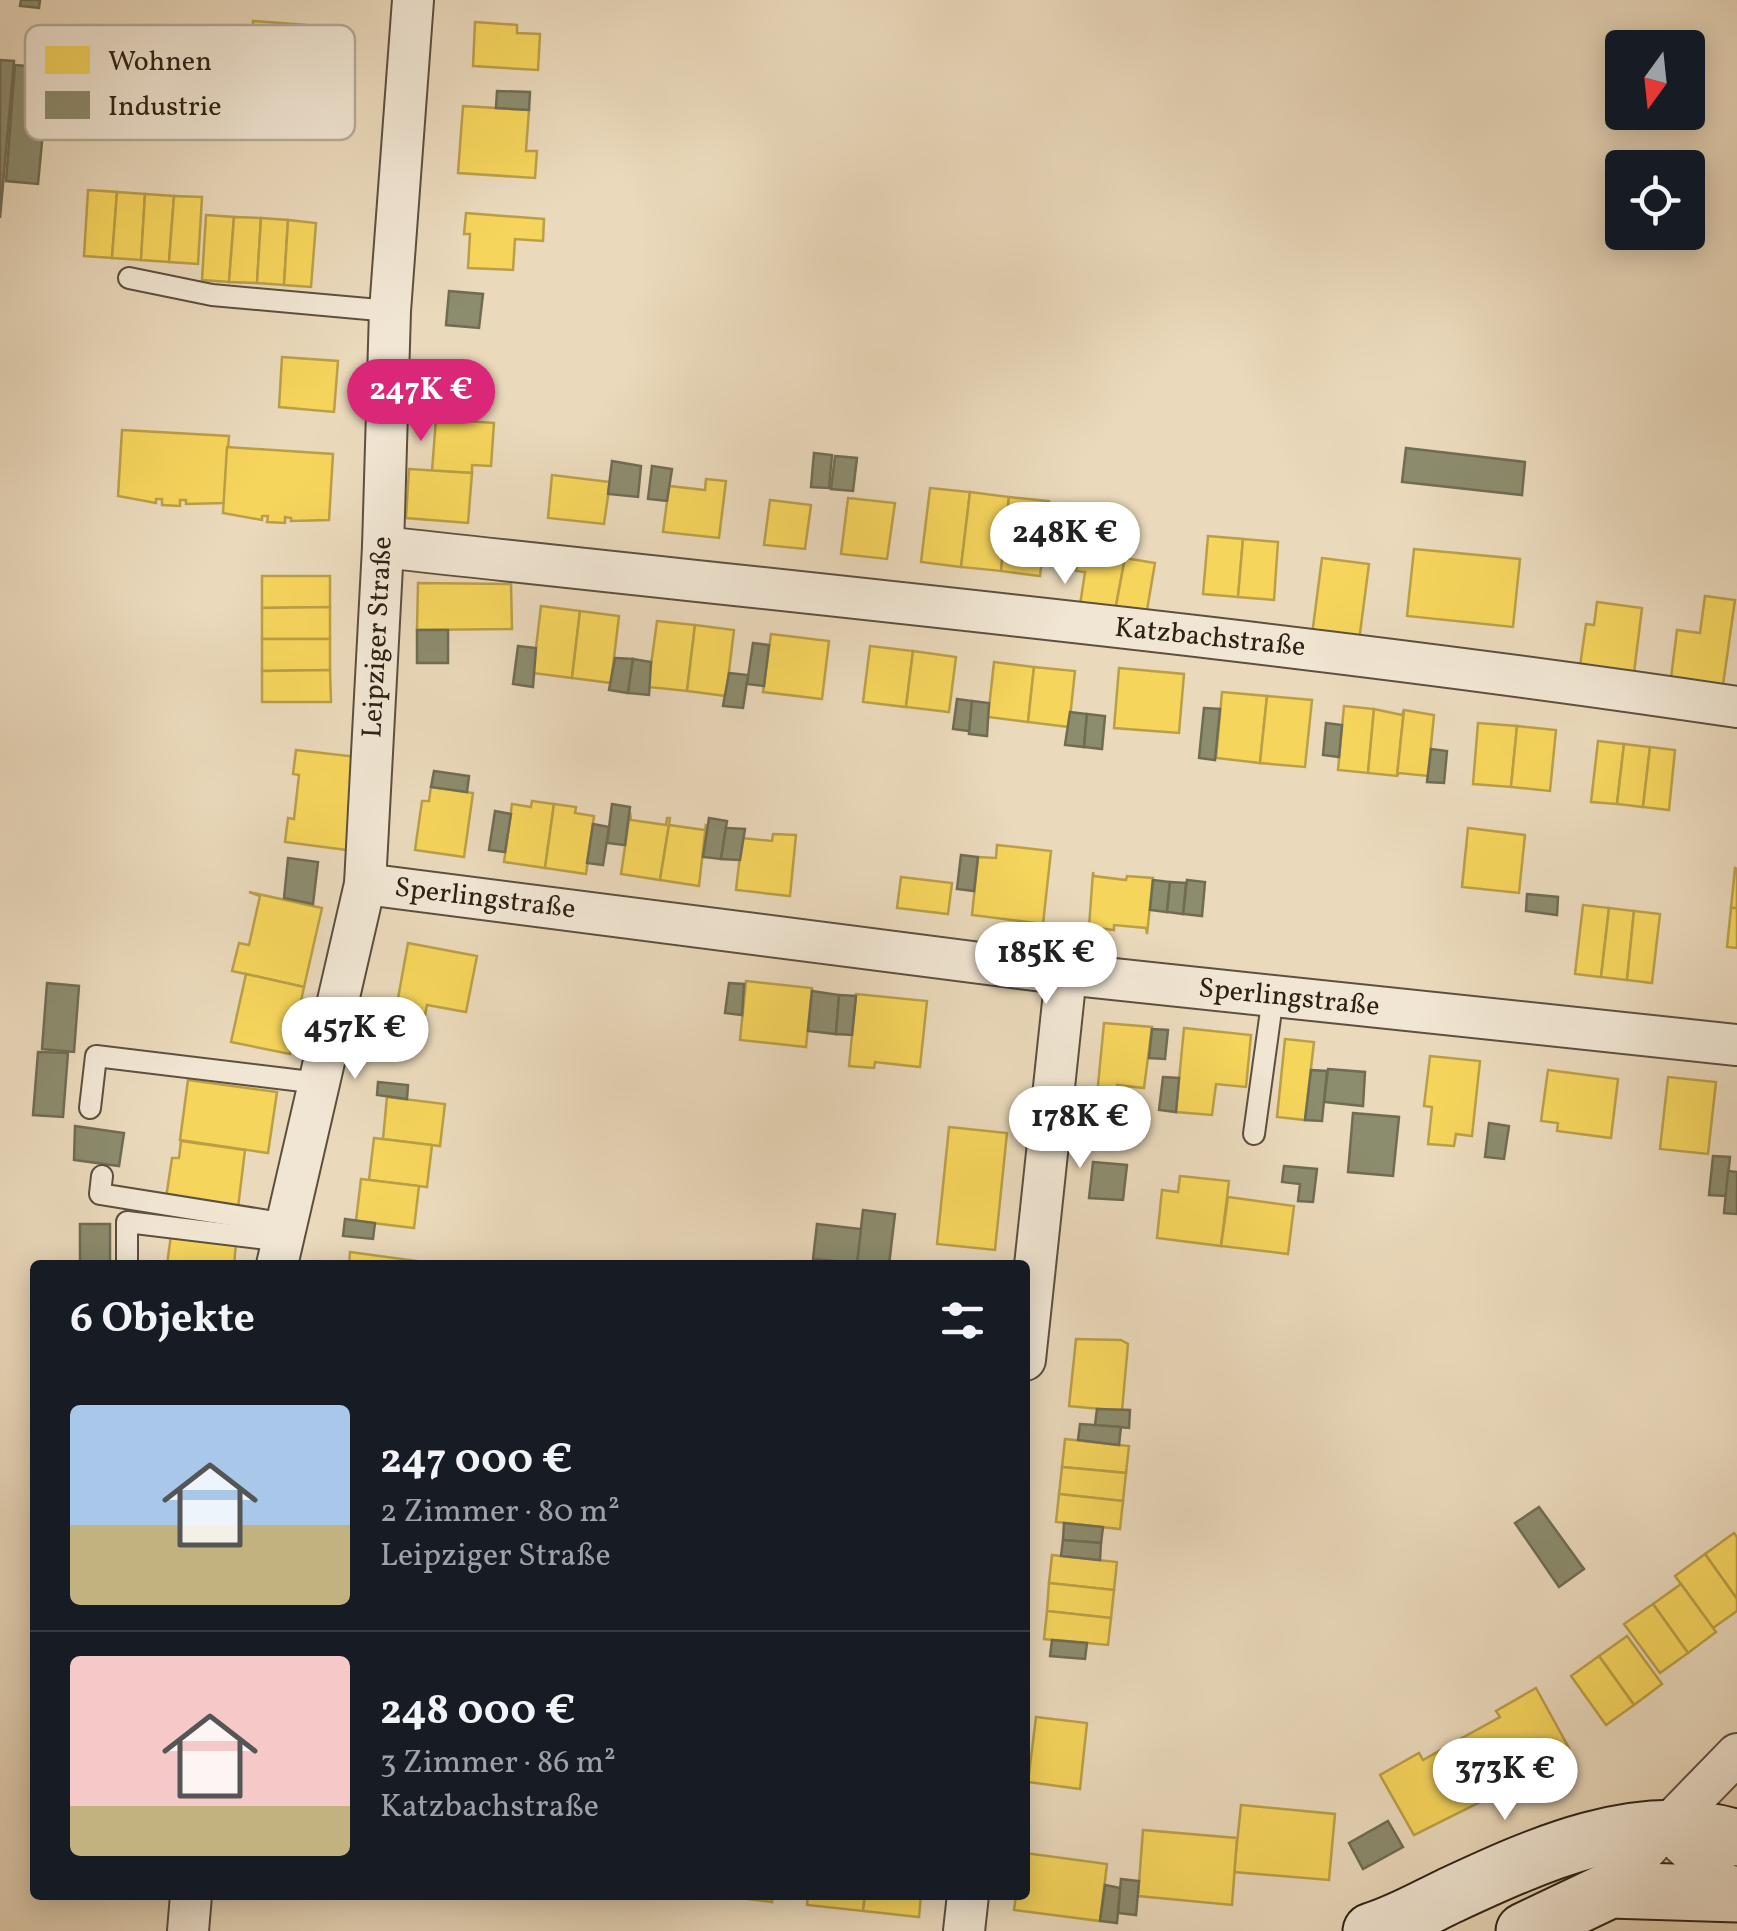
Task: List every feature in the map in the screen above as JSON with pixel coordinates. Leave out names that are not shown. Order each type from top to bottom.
[{"type":"street","name":"Leipziger Straße","points":[[282,1243],[365,884],[383,548],[390,312],[412,0]]},
{"type":"street","name":"Katzbachstraße","points":[[383,548],[1278,646],[1737,707]]},
{"type":"street","name":"Sperlingstraße","points":[[365,884],[1066,974],[1737,1045]]},
{"type":"street","points":[[1030,1313],[1066,974]]},
{"type":"street","points":[[1524,1931],[1610,1890],[1737,1754]]},
{"type":"street","points":[[1664,1828],[1736,1893]]},
{"type":"street","points":[[1378,1930],[1522,1862],[1590,1840],[1664,1828],[1737,1838]]},
{"type":"street","points":[[1610,1890],[1736,1893]]},
{"type":"street","points":[[188,1931],[191,1900]]},
{"type":"street","points":[[964,1931],[967,1900]]},
{"type":"lane","points":[[130,278],[212,294],[390,312]]},
{"type":"lane","points":[[1254,1134],[1273,996]]},
{"type":"lane","points":[[90,1108],[96,1056],[319,1082]]},
{"type":"lane","points":[[102,1176],[100,1194],[282,1243]]},
{"type":"lane","points":[[126,1260],[128,1222],[282,1243]]},
{"type":"building: Wohnen","points":[[253,21],[306,25],[253,25]]},
{"type":"building: Wohnen","points":[[475,22],[517,25],[517,33],[540,34],[538,70],[473,66]]},
{"type":"building: Wohnen","points":[[463,106],[529,110],[526,151],[537,151],[535,178],[458,173]]},
{"type":"building: Wohnen","points":[[88,190],[117,192],[112,258],[84,256]]},
{"type":"building: Wohnen","points":[[117,192],[145,194],[141,260],[112,258]]},
{"type":"building: Wohnen","points":[[145,194],[174,196],[169,262],[141,260]]},
{"type":"building: Wohnen","points":[[174,196],[202,197],[198,264],[169,262]]},
{"type":"building: Wohnen","points":[[466,213],[544,219],[543,241],[515,239],[513,270],[468,268],[470,234],[464,234]]},
{"type":"building: Wohnen","points":[[206,215],[234,217],[229,282],[202,280]]},
{"type":"building: Wohnen","points":[[234,217],[261,218],[257,283],[229,282]]},
{"type":"building: Wohnen","points":[[261,218],[288,220],[284,285],[257,283]]},
{"type":"building: Wohnen","points":[[288,220],[316,223],[311,287],[284,285]]},
{"type":"building: Wohnen","points":[[282,357],[338,361],[334,412],[279,407]]},
{"type":"building: Wohnen","points":[[436,419],[494,423],[491,466],[472,465],[472,473],[432,471]]},
{"type":"building: Wohnen","points":[[122,430],[229,436],[224,503],[186,504],[186,500],[180,500],[180,506],[162,505],[162,499],[156,499],[156,503],[118,496]]},
{"type":"building: Wohnen","points":[[227,447],[333,454],[329,520],[291,521],[285,517],[285,523],[267,522],[268,516],[262,516],[262,520],[223,513]]},
{"type":"building: Wohnen","points":[[409,469],[472,473],[468,523],[406,518]]},
{"type":"building: Wohnen","points":[[552,475],[610,482],[604,524],[548,518]]},
{"type":"building: Wohnen","points":[[706,479],[726,481],[719,538],[663,532],[669,486],[705,490]]},
{"type":"building: Wohnen","points":[[930,488],[970,492],[961,567],[921,562]]},
{"type":"building: Wohnen","points":[[970,492],[1009,497],[1001,571],[961,567]]},
{"type":"building: Wohnen","points":[[1009,497],[1049,501],[1040,576],[1001,571]]},
{"type":"building: Wohnen","points":[[848,498],[895,503],[887,559],[841,554]]},
{"type":"building: Wohnen","points":[[770,500],[811,505],[805,549],[764,545]]},
{"type":"building: Wohnen","points":[[1086,511],[1132,520],[1115,611],[1080,605],[1085,572],[1076,571]]},
{"type":"building: Wohnen","points":[[1208,536],[1243,539],[1238,597],[1203,594]]},
{"type":"building: Wohnen","points":[[1243,539],[1278,542],[1274,600],[1238,597]]},
{"type":"building: Wohnen","points":[[1414,549],[1520,559],[1513,627],[1407,616]]},
{"type":"building: Wohnen","points":[[1125,558],[1155,563],[1146,616],[1115,611]]},
{"type":"building: Wohnen","points":[[1322,558],[1369,564],[1359,641],[1312,635]]},
{"type":"building: Wohnen","points":[[262,576],[330,576],[330,607],[262,608]]},
{"type":"building: Wohnen","points":[[418,583],[511,584],[512,629],[417,630]]},
{"type":"building: Wohnen","points":[[1705,596],[1735,600],[1723,685],[1671,678],[1677,630],[1700,633]]},
{"type":"building: Wohnen","points":[[1597,602],[1642,608],[1634,673],[1580,666],[1586,624],[1594,625]]},
{"type":"building: Wohnen","points":[[541,606],[580,611],[572,678],[533,673]]},
{"type":"building: Wohnen","points":[[330,607],[330,639],[262,639],[262,608]]},
{"type":"building: Wohnen","points":[[580,611],[619,616],[611,683],[572,678]]},
{"type":"building: Wohnen","points":[[657,621],[695,625],[687,691],[648,687]]},
{"type":"building: Wohnen","points":[[695,625],[734,630],[726,696],[687,691]]},
{"type":"building: Wohnen","points":[[771,634],[829,641],[822,699],[763,692]]},
{"type":"building: Wohnen","points":[[262,639],[330,639],[330,670],[262,671]]},
{"type":"building: Wohnen","points":[[870,646],[913,651],[906,707],[863,702]]},
{"type":"building: Wohnen","points":[[913,651],[956,657],[949,712],[906,707]]},
{"type":"building: Wohnen","points":[[994,662],[1034,667],[1028,722],[988,717]]},
{"type":"building: Wohnen","points":[[1034,667],[1075,671],[1069,727],[1028,722]]},
{"type":"building: Wohnen","points":[[1119,668],[1184,674],[1179,733],[1114,728]]},
{"type":"building: Wohnen","points":[[330,670],[331,702],[262,702],[262,671]]},
{"type":"building: Wohnen","points":[[1222,692],[1267,696],[1260,763],[1216,758]]},
{"type":"building: Wohnen","points":[[1267,696],[1312,700],[1305,767],[1260,763]]},
{"type":"building: Wohnen","points":[[1344,706],[1374,709],[1368,773],[1338,770]]},
{"type":"building: Wohnen","points":[[1374,709],[1402,715],[1404,710],[1397,776],[1368,773]]},
{"type":"building: Wohnen","points":[[1404,710],[1434,715],[1428,776],[1397,776]]},
{"type":"building: Wohnen","points":[[1478,723],[1517,726],[1511,787],[1473,784]]},
{"type":"building: Wohnen","points":[[1517,726],[1556,730],[1550,791],[1511,787]]},
{"type":"building: Wohnen","points":[[1598,741],[1624,744],[1617,804],[1591,802]]},
{"type":"building: Wohnen","points":[[1624,744],[1650,747],[1643,807],[1617,804]]},
{"type":"building: Wohnen","points":[[1650,747],[1675,750],[1669,810],[1643,807]]},
{"type":"building: Wohnen","points":[[296,750],[358,757],[347,850],[285,842],[288,818],[294,819],[299,775],[293,774]]},
{"type":"building: Wohnen","points":[[431,787],[473,793],[464,857],[415,850],[422,801],[429,801]]},
{"type":"building: Wohnen","points":[[532,801],[554,804],[545,868],[504,862],[512,804],[531,807]]},
{"type":"building: Wohnen","points":[[554,804],[576,807],[575,813],[594,816],[586,874],[545,868]]},
{"type":"building: Wohnen","points":[[630,812],[631,820],[666,825],[670,818],[660,880],[621,874]]},
{"type":"building: Wohnen","points":[[706,824],[699,886],[660,880],[669,825],[705,830]]},
{"type":"building: Wohnen","points":[[1468,828],[1525,835],[1519,893],[1462,887]]},
{"type":"building: Wohnen","points":[[773,834],[796,835],[790,896],[736,890],[742,838],[772,841]]},
{"type":"building: Wohnen","points":[[997,845],[1051,851],[1043,924],[972,915],[978,857],[996,858]]},
{"type":"building: Wohnen","points":[[1735,868],[1737,908],[1731,908]]},
{"type":"building: Wohnen","points":[[1093,872],[1094,876],[1126,880],[1127,876],[1153,878],[1147,934],[1146,928],[1089,927]]},
{"type":"building: Wohnen","points":[[901,877],[952,883],[948,914],[897,908]]},
{"type":"building: Wohnen","points":[[249,892],[322,908],[304,987],[232,971],[239,943],[249,945],[260,896]]},
{"type":"building: Wohnen","points":[[1583,905],[1609,908],[1601,977],[1575,974]]},
{"type":"building: Wohnen","points":[[1609,908],[1634,911],[1627,980],[1601,977]]},
{"type":"building: Wohnen","points":[[1731,908],[1737,908],[1737,948],[1727,947]]},
{"type":"building: Wohnen","points":[[1634,911],[1660,914],[1652,983],[1627,980]]},
{"type":"building: Wohnen","points":[[408,943],[477,956],[466,1012],[427,1005],[422,1031],[393,1026]]},
{"type":"building: Wohnen","points":[[246,974],[304,987],[290,1054],[231,1042]]},
{"type":"building: Wohnen","points":[[746,981],[812,988],[806,1047],[740,1040]]},
{"type":"building: Wohnen","points":[[856,994],[927,1001],[920,1067],[875,1062],[874,1068],[849,1066]]},
{"type":"building: Wohnen","points":[[1104,1023],[1152,1027],[1144,1088],[1117,1085],[1115,1108],[1096,1106]]},
{"type":"building: Wohnen","points":[[1184,1028],[1251,1035],[1246,1087],[1216,1084],[1212,1115],[1176,1112]]},
{"type":"building: Wohnen","points":[[1285,1039],[1314,1042],[1305,1120],[1277,1117]]},
{"type":"building: Wohnen","points":[[1430,1056],[1480,1061],[1472,1136],[1456,1134],[1454,1146],[1428,1144],[1432,1107],[1424,1106]]},
{"type":"building: Wohnen","points":[[1548,1070],[1618,1079],[1611,1138],[1557,1131],[1558,1123],[1541,1121]]},
{"type":"building: Wohnen","points":[[1668,1077],[1716,1082],[1708,1154],[1660,1149]]},
{"type":"building: Wohnen","points":[[188,1080],[277,1092],[268,1153],[180,1140]]},
{"type":"building: Wohnen","points":[[387,1097],[445,1104],[440,1146],[383,1139]]},
{"type":"building: Wohnen","points":[[949,1127],[1007,1133],[995,1250],[937,1244]]},
{"type":"building: Wohnen","points":[[374,1138],[432,1145],[427,1187],[369,1180]]},
{"type":"building: Wohnen","points":[[181,1141],[245,1150],[238,1208],[166,1198],[172,1158],[179,1158]]},
{"type":"building: Wohnen","points":[[1180,1176],[1229,1181],[1221,1246],[1157,1238],[1162,1190],[1178,1192]]},
{"type":"building: Wohnen","points":[[361,1179],[419,1186],[414,1228],[356,1221]]},
{"type":"building: Wohnen","points":[[1228,1197],[1294,1206],[1288,1254],[1221,1246]]},
{"type":"building: Wohnen","points":[[171,1235],[236,1243],[234,1260],[168,1260]]},
{"type":"building: Wohnen","points":[[350,1252],[410,1260],[349,1260]]},
{"type":"building: Wohnen","points":[[1076,1339],[1121,1340],[1128,1344],[1122,1411],[1069,1406]]},
{"type":"building: Wohnen","points":[[1065,1439],[1129,1446],[1126,1473],[1062,1467]]},
{"type":"building: Wohnen","points":[[1062,1467],[1126,1473],[1123,1501],[1059,1494]]},
{"type":"building: Wohnen","points":[[1059,1494],[1123,1501],[1120,1529],[1056,1522]]},
{"type":"building: Wohnen","points":[[1734,1533],[1737,1537],[1737,1599],[1705,1554]]},
{"type":"building: Wohnen","points":[[1705,1554],[1737,1599],[1737,1611],[1713,1628],[1675,1576]]},
{"type":"building: Wohnen","points":[[1052,1555],[1117,1562],[1114,1590],[1049,1583]]},
{"type":"building: Wohnen","points":[[1049,1583],[1114,1590],[1111,1618],[1047,1611]]},
{"type":"building: Wohnen","points":[[1681,1584],[1716,1632],[1688,1653],[1653,1604]]},
{"type":"building: Wohnen","points":[[1653,1604],[1688,1653],[1660,1673],[1624,1624]]},
{"type":"building: Wohnen","points":[[1047,1611],[1111,1618],[1108,1645],[1044,1639]]},
{"type":"building: Wohnen","points":[[1627,1636],[1662,1684],[1634,1705],[1599,1656]]},
{"type":"building: Wohnen","points":[[1599,1656],[1634,1705],[1606,1725],[1571,1676]]},
{"type":"building: Wohnen","points":[[1536,1688],[1569,1748],[1494,1795],[1462,1738],[1500,1717],[1496,1711]]},
{"type":"building: Wohnen","points":[[1036,1717],[1087,1723],[1080,1789],[1030,1782]]},
{"type":"building: Wohnen","points":[[1462,1738],[1494,1795],[1414,1835],[1380,1775],[1419,1753],[1423,1760]]},
{"type":"building: Wohnen","points":[[1241,1805],[1335,1814],[1329,1880],[1234,1872]]},
{"type":"building: Wohnen","points":[[1143,1830],[1237,1838],[1232,1905],[1138,1896]]},
{"type":"building: Wohnen","points":[[1030,1854],[1107,1864],[1100,1921],[1014,1910],[1015,1900],[1030,1900]]},
{"type":"building: Wohnen","points":[[808,1900],[864,1900],[863,1911],[807,1905]]},
{"type":"building: Wohnen","points":[[864,1900],[921,1900],[919,1917],[863,1911]]},
{"type":"building: Industrie","points":[[21,0],[40,0],[39,8],[20,6]]},
{"type":"building: Industrie","points":[[0,60],[14,61],[0,218]]},
{"type":"building: Industrie","points":[[15,65],[25,66],[25,140],[42,140],[38,184],[6,181]]},
{"type":"building: Industrie","points":[[497,91],[530,92],[529,110],[496,108]]},
{"type":"building: Industrie","points":[[449,291],[483,294],[479,328],[446,325]]},
{"type":"building: Industrie","points":[[1406,448],[1525,462],[1522,495],[1402,482]]},
{"type":"building: Industrie","points":[[814,453],[832,455],[829,488],[811,487]]},
{"type":"building: Industrie","points":[[835,456],[857,458],[853,491],[831,489]]},
{"type":"building: Industrie","points":[[612,461],[641,466],[638,497],[608,494]]},
{"type":"building: Industrie","points":[[652,466],[672,469],[667,501],[648,499]]},
{"type":"building: Industrie","points":[[417,630],[448,630],[448,663],[417,663]]},
{"type":"building: Industrie","points":[[753,643],[769,645],[764,686],[747,684]]},
{"type":"building: Industrie","points":[[518,646],[536,648],[533,687],[513,684]]},
{"type":"building: Industrie","points":[[615,658],[633,659],[628,693],[609,690]]},
{"type":"building: Industrie","points":[[633,659],[651,662],[649,695],[628,693]]},
{"type":"building: Industrie","points":[[729,673],[748,675],[743,708],[723,706]]},
{"type":"building: Industrie","points":[[957,699],[972,701],[969,731],[953,729]]},
{"type":"building: Industrie","points":[[972,701],[989,703],[987,736],[969,734]]},
{"type":"building: Industrie","points":[[1204,708],[1220,709],[1215,760],[1199,758]]},
{"type":"building: Industrie","points":[[1070,712],[1087,714],[1084,747],[1065,745]]},
{"type":"building: Industrie","points":[[1087,714],[1105,716],[1102,749],[1084,747]]},
{"type":"building: Industrie","points":[[1326,723],[1342,725],[1339,757],[1323,755]]},
{"type":"building: Industrie","points":[[1431,749],[1447,751],[1444,783],[1427,782]]},
{"type":"building: Industrie","points":[[434,771],[469,776],[467,792],[431,787]]},
{"type":"building: Industrie","points":[[612,804],[630,807],[625,845],[607,843]]},
{"type":"building: Industrie","points":[[495,811],[511,814],[505,852],[489,850]]},
{"type":"building: Industrie","points":[[709,818],[727,821],[721,859],[703,857]]},
{"type":"building: Industrie","points":[[593,824],[609,827],[603,865],[587,863]]},
{"type":"building: Industrie","points":[[726,828],[745,829],[740,860],[721,859]]},
{"type":"building: Industrie","points":[[961,855],[978,857],[974,891],[957,889]]},
{"type":"building: Industrie","points":[[288,858],[318,862],[313,904],[284,898]]},
{"type":"building: Industrie","points":[[1153,880],[1170,882],[1167,912],[1150,910]]},
{"type":"building: Industrie","points":[[1187,880],[1205,882],[1202,916],[1183,914]]},
{"type":"building: Industrie","points":[[1170,882],[1186,883],[1183,914],[1167,912]]},
{"type":"building: Industrie","points":[[1527,894],[1558,897],[1557,915],[1526,911]]},
{"type":"building: Industrie","points":[[47,983],[79,986],[74,1052],[42,1049]]},
{"type":"building: Industrie","points":[[729,983],[744,984],[742,1015],[725,1013]]},
{"type":"building: Industrie","points":[[812,991],[839,995],[836,1034],[808,1031]]},
{"type":"building: Industrie","points":[[839,995],[856,996],[852,1035],[836,1034]]},
{"type":"building: Industrie","points":[[1152,1029],[1168,1030],[1165,1059],[1149,1058]]},
{"type":"building: Industrie","points":[[38,1052],[68,1053],[63,1117],[33,1115]]},
{"type":"building: Industrie","points":[[1328,1069],[1365,1072],[1363,1106],[1324,1102]]},
{"type":"building: Industrie","points":[[1311,1070],[1327,1071],[1322,1121],[1305,1120]]},
{"type":"building: Industrie","points":[[1163,1077],[1179,1078],[1176,1112],[1159,1110]]},
{"type":"building: Industrie","points":[[378,1082],[408,1085],[407,1099],[377,1095]]},
{"type":"building: Industrie","points":[[1353,1113],[1399,1117],[1393,1176],[1348,1172]]},
{"type":"building: Industrie","points":[[1489,1123],[1509,1126],[1504,1159],[1485,1157]]},
{"type":"building: Industrie","points":[[75,1126],[124,1133],[119,1166],[74,1160]]},
{"type":"building: Industrie","points":[[1713,1156],[1730,1157],[1726,1196],[1709,1195]]},
{"type":"building: Industrie","points":[[1093,1162],[1127,1165],[1123,1200],[1089,1198]]},
{"type":"building: Industrie","points":[[1284,1166],[1317,1169],[1313,1202],[1298,1201],[1300,1184],[1282,1182]]},
{"type":"building: Industrie","points":[[1728,1171],[1737,1172],[1737,1214],[1724,1213]]},
{"type":"building: Industrie","points":[[863,1210],[895,1214],[890,1260],[857,1260]]},
{"type":"building: Industrie","points":[[345,1219],[375,1223],[373,1239],[343,1236]]},
{"type":"building: Industrie","points":[[80,1224],[110,1224],[110,1260],[80,1260]]},
{"type":"building: Industrie","points":[[817,1224],[861,1229],[857,1260],[813,1259]]},
{"type":"building: Industrie","points":[[1097,1409],[1130,1410],[1129,1428],[1095,1425]]},
{"type":"building: Industrie","points":[[1080,1424],[1121,1427],[1119,1445],[1078,1440]]},
{"type":"building: Industrie","points":[[1539,1507],[1584,1569],[1559,1587],[1515,1523]]},
{"type":"building: Industrie","points":[[1064,1523],[1103,1527],[1101,1543],[1063,1540]]},
{"type":"building: Industrie","points":[[1063,1540],[1101,1543],[1100,1560],[1061,1556]]},
{"type":"building: Industrie","points":[[1052,1640],[1087,1643],[1085,1659],[1050,1656]]},
{"type":"building: Industrie","points":[[1388,1821],[1403,1847],[1363,1869],[1349,1843]]},
{"type":"building: Industrie","points":[[1121,1879],[1139,1881],[1136,1915],[1118,1913]]},
{"type":"building: Industrie","points":[[1105,1885],[1120,1888],[1117,1923],[1100,1921]]}]
